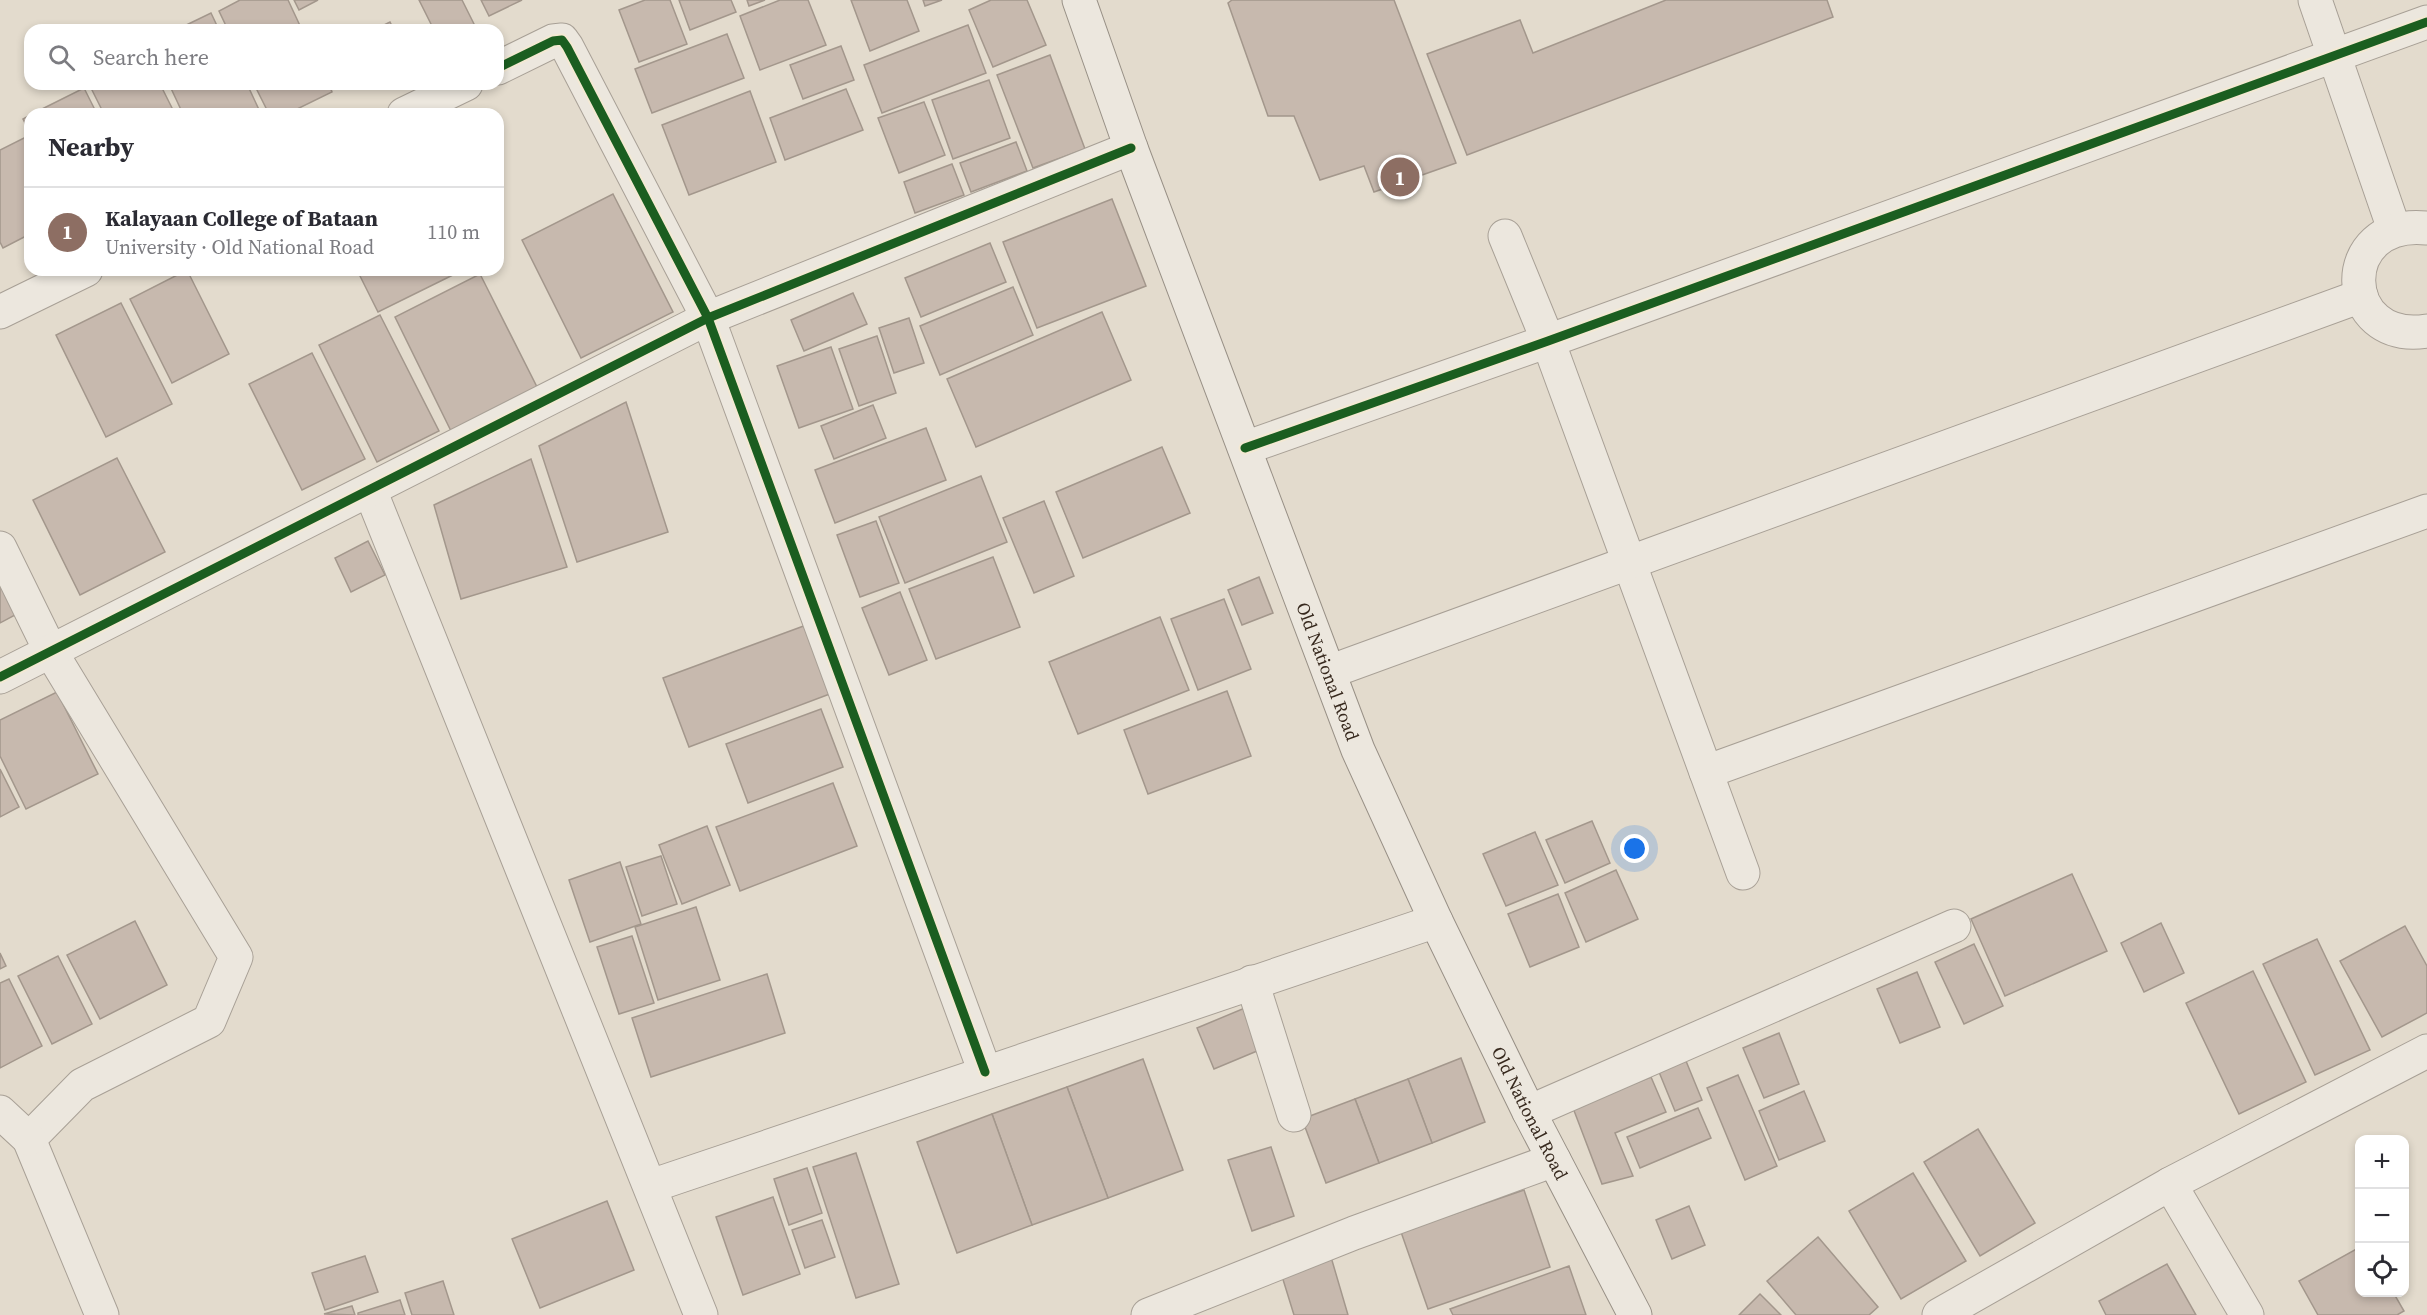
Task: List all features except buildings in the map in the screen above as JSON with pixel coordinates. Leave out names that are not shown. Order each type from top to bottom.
[{"type":"street","name":"Old National Road","points":[[1079,0],[1131,148],[1358,750],[1436,921],[1528,1112],[1635,1315]]},
{"type":"street","points":[[2314,0],[2394,229]]},
{"type":"street","points":[[1245,448],[1548,341],[2427,22]]},
{"type":"street","points":[[504,65],[553,41],[562,40],[708,318],[985,1072]]},
{"type":"street","points":[[416,108],[454,90]]},
{"type":"street","points":[[0,677],[708,318],[1131,148]]},
{"type":"street","points":[[2427,228],[2411,226],[2394,229],[2379,237],[2364,256],[2358,279],[2361,296],[2368,311],[2380,324],[2396,331],[2413,333],[2427,331]]},
{"type":"street","points":[[1505,236],[1548,341],[1743,873]]},
{"type":"street","points":[[0,312],[74,276]]},
{"type":"street","points":[[1329,672],[2361,296]]},
{"type":"street","points":[[370,490],[702,1315]]},
{"type":"street","points":[[1706,772],[2427,511]]},
{"type":"street","points":[[0,548],[51,651],[236,957],[209,1021],[82,1085],[29,1140]]},
{"type":"street","points":[[651,1186],[1436,921]]},
{"type":"street","points":[[1528,1112],[1954,926]]},
{"type":"street","points":[[1252,982],[1294,1115]]},
{"type":"street","points":[[1939,1315],[2170,1184],[2427,1051]]},
{"type":"street","points":[[0,1112],[29,1140],[102,1315]]},
{"type":"street","points":[[1148,1315],[1354,1233],[1554,1160]]},
{"type":"street","points":[[2170,1184],[2247,1315]]},
{"type":"cycle path","points":[[1245,448],[1548,341],[2427,22]]},
{"type":"cycle path","points":[[504,65],[553,41],[562,40],[708,318],[985,1072]]},
{"type":"cycle path","points":[[0,677],[708,318],[1131,148]]},
{"type":"place","name":"Kalayaan College of Bataan","points":[[1400,177]]}]
